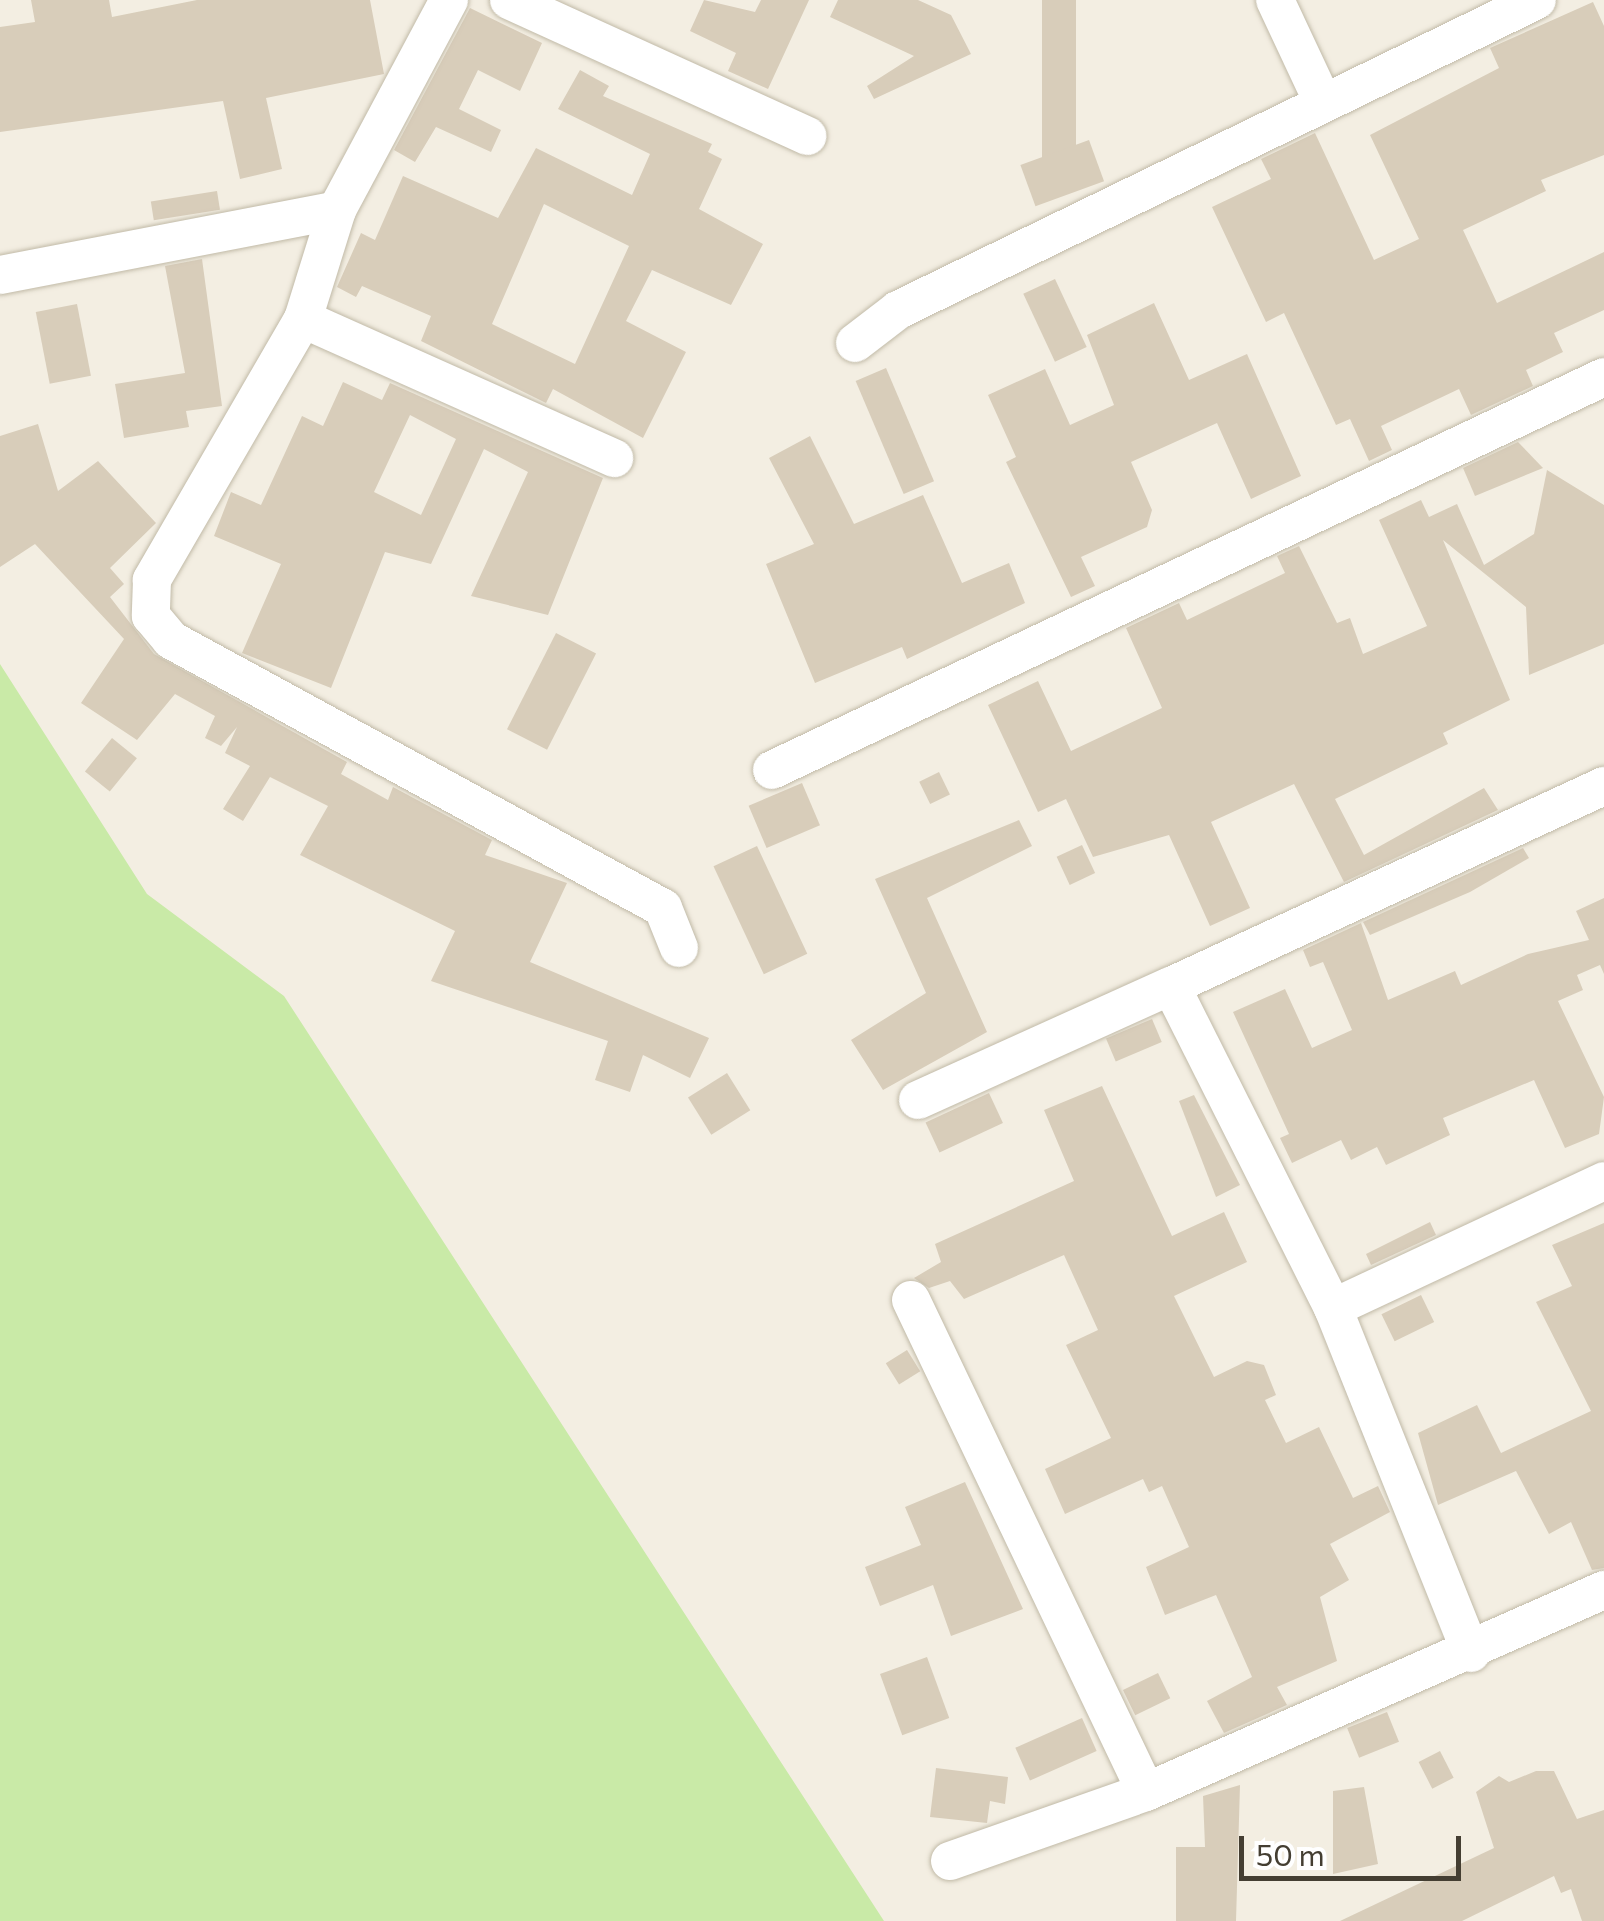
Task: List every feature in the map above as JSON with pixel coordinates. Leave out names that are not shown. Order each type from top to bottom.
[{"type":"street","points":[[449,0],[337,210],[303,319],[152,580],[151,616],[171,640],[663,908],[678,948]]},
{"type":"street","points":[[509,0],[807,136]]},
{"type":"street","points":[[1275,0],[1321,98]]},
{"type":"street","points":[[855,343],[898,310],[1321,98],[1537,0]]},
{"type":"street","points":[[0,276],[337,210]]},
{"type":"street","points":[[303,319],[614,458]]},
{"type":"street","points":[[772,770],[1604,376]]},
{"type":"street","points":[[918,1100],[1604,786]]},
{"type":"street","points":[[1171,986],[1333,1308],[1471,1653]]},
{"type":"street","points":[[1333,1308],[1604,1180]]},
{"type":"street","points":[[911,1300],[1146,1792]]},
{"type":"street","points":[[950,1861],[1146,1792],[1471,1653],[1604,1590]]},
{"type":"green space","points":[[0,664],[147,894],[284,996],[884,1921],[0,1921]]},
{"type":"building","points":[[31,0],[109,0],[112,17],[197,0],[370,0],[384,74],[266,98],[282,169],[240,179],[223,101],[0,132],[0,27],[35,22]]},
{"type":"building","points":[[704,0],[755,12],[761,0],[809,0],[768,89],[728,71],[736,53],[690,31]]},
{"type":"building","points":[[838,0],[918,0],[951,15],[971,54],[874,99],[867,86],[914,56],[830,17]]},
{"type":"building","points":[[1042,0],[1076,0],[1076,167],[1042,167]]},
{"type":"building","points":[[1593,2],[1604,26],[1604,155],[1541,180],[1546,191],[1463,230],[1497,303],[1604,252],[1604,310],[1554,333],[1563,352],[1526,370],[1533,386],[1471,415],[1459,389],[1381,426],[1392,450],[1369,461],[1350,419],[1336,425],[1284,313],[1266,322],[1212,207],[1271,179],[1261,159],[1315,133],[1374,260],[1419,239],[1370,135],[1499,68],[1490,48]]},
{"type":"building","points":[[470,8],[542,43],[520,91],[478,70],[459,109],[501,130],[491,152],[436,127],[415,162],[394,150]]},
{"type":"building","points":[[580,70],[609,86],[603,96],[712,144],[708,152],[722,159],[699,209],[763,244],[731,305],[652,270],[626,321],[686,352],[643,438],[553,389],[546,403],[421,341],[431,316],[362,286],[356,297],[337,287],[361,233],[375,240],[403,176],[498,218],[536,148],[632,195],[650,154],[558,109]],"holes":[[[544,204],[629,246],[575,364],[492,324]]]},
{"type":"building","points":[[1089,140],[1104,181],[1035,206],[1020,165]]},
{"type":"building","points":[[217,191],[220,210],[154,220],[151,201]]},
{"type":"building","points":[[202,259],[222,406],[186,411],[189,427],[124,438],[115,384],[185,373],[165,266]]},
{"type":"building","points":[[1055,279],[1087,347],[1055,362],[1023,294]]},
{"type":"building","points":[[1154,303],[1189,380],[1247,354],[1301,476],[1251,499],[1217,423],[1131,462],[1152,510],[1147,527],[1081,557],[1095,586],[1071,597],[1006,462],[1016,457],[988,395],[1045,369],[1070,425],[1114,405],[1087,335]]},
{"type":"building","points":[[77,304],[91,376],[50,384],[36,312]]},
{"type":"building","points":[[886,368],[934,481],[904,494],[856,381]]},
{"type":"building","points":[[343,382],[382,400],[390,383],[603,478],[548,615],[471,596],[528,472],[484,449],[431,564],[385,552],[331,688],[242,653],[281,564],[214,536],[231,492],[261,505],[302,416],[323,426]],"holes":[[[410,415],[456,439],[421,515],[374,492]]]},
{"type":"building","points":[[38,424],[58,491],[98,461],[156,523],[110,568],[124,584],[110,597],[154,654],[347,762],[341,774],[388,800],[393,787],[492,840],[485,855],[567,883],[530,962],[709,1038],[690,1078],[643,1055],[630,1092],[595,1080],[608,1041],[431,981],[455,931],[300,855],[328,806],[270,777],[243,821],[223,809],[250,766],[225,753],[237,727],[221,746],[205,738],[215,716],[175,694],[137,740],[81,703],[124,639],[35,544],[0,567],[0,436]]},
{"type":"building","points":[[810,436],[854,524],[923,495],[962,583],[1009,563],[1025,603],[907,659],[902,647],[815,683],[766,564],[814,544],[769,458]]},
{"type":"building","points":[[1518,442],[1543,468],[1475,496],[1463,468]]},
{"type":"building","points":[[1547,470],[1604,505],[1604,644],[1529,675],[1526,607],[1443,540],[1510,700],[1443,733],[1448,744],[1335,799],[1364,855],[1484,788],[1498,810],[1344,882],[1294,784],[1211,822],[1250,908],[1210,926],[1169,835],[1093,857],[1066,799],[1038,812],[988,705],[1038,681],[1071,751],[1162,708],[1126,628],[1179,603],[1187,620],[1285,573],[1277,556],[1299,546],[1337,623],[1350,618],[1363,654],[1427,626],[1379,520],[1421,500],[1429,517],[1457,504],[1484,565],[1534,534]]},
{"type":"building","points":[[556,633],[596,653],[547,750],[507,729]]},
{"type":"building","points":[[112,738],[137,758],[110,792],[85,771]]},
{"type":"building","points":[[939,772],[950,794],[930,804],[919,782]]},
{"type":"building","points":[[802,783],[820,825],[767,848],[749,806]]},
{"type":"building","points":[[1019,820],[1032,846],[927,898],[987,1032],[883,1090],[851,1040],[926,993],[875,879]]},
{"type":"building","points":[[1082,845],[1095,873],[1070,885],[1057,857]]},
{"type":"building","points":[[757,846],[807,954],[764,974],[713,866]]},
{"type":"building","points":[[1523,848],[1529,858],[1470,892],[1370,935],[1363,922]]},
{"type":"building","points":[[1604,898],[1604,974],[1600,965],[1577,975],[1583,990],[1558,1001],[1604,1097],[1599,1134],[1565,1148],[1534,1080],[1443,1118],[1450,1135],[1386,1165],[1377,1147],[1351,1160],[1341,1140],[1292,1163],[1280,1138],[1289,1134],[1233,1012],[1285,989],[1312,1048],[1352,1030],[1323,962],[1310,967],[1303,950],[1361,923],[1388,1000],[1455,971],[1461,985],[1528,954],[1589,940],[1576,911]]},
{"type":"building","points":[[1152,1019],[1162,1042],[1116,1062],[1106,1039]]},
{"type":"building","points":[[727,1073],[750,1110],[711,1135],[688,1097]]},
{"type":"building","points":[[1102,1086],[1172,1236],[1224,1212],[1247,1262],[1174,1296],[1214,1377],[1247,1361],[1264,1365],[1276,1395],[1265,1400],[1286,1443],[1319,1427],[1353,1498],[1378,1486],[1390,1512],[1330,1544],[1349,1580],[1320,1597],[1337,1661],[1277,1687],[1287,1705],[1224,1733],[1207,1701],[1252,1677],[1216,1595],[1165,1615],[1146,1567],[1189,1547],[1162,1486],[1149,1492],[1143,1479],[1065,1514],[1045,1469],[1111,1438],[1066,1345],[1098,1330],[1064,1255],[964,1299],[950,1281],[929,1288],[914,1278],[941,1262],[935,1244],[1074,1181],[1044,1110]]},
{"type":"building","points":[[989,1093],[1003,1123],[940,1152],[926,1123]]},
{"type":"building","points":[[1194,1095],[1240,1185],[1216,1197],[1179,1101]]},
{"type":"building","points":[[1430,1222],[1436,1235],[1371,1265],[1366,1254]]},
{"type":"building","points":[[1604,1223],[1604,1568],[1592,1570],[1571,1522],[1549,1534],[1516,1471],[1438,1505],[1418,1433],[1477,1405],[1501,1453],[1591,1411],[1536,1302],[1572,1286],[1552,1245]]},
{"type":"building","points":[[1421,1295],[1434,1322],[1395,1341],[1381,1314]]},
{"type":"building","points":[[907,1350],[920,1371],[899,1384],[886,1363]]},
{"type":"building","points":[[965,1482],[1023,1609],[951,1636],[933,1585],[880,1606],[865,1567],[921,1545],[905,1507]]},
{"type":"building","points":[[927,1657],[949,1718],[902,1735],[880,1674]]},
{"type":"building","points":[[1158,1673],[1170,1698],[1135,1715],[1123,1690]]},
{"type":"building","points":[[1387,1712],[1399,1742],[1359,1758],[1347,1728]]},
{"type":"building","points":[[1082,1718],[1097,1751],[1030,1781],[1015,1748]]},
{"type":"building","points":[[1440,1751],[1454,1778],[1432,1789],[1419,1762]]},
{"type":"building","points":[[936,1768],[1008,1777],[1005,1804],[990,1801],[987,1823],[930,1817]]},
{"type":"building","points":[[1536,1771],[1554,1771],[1577,1819],[1604,1810],[1604,1921],[1582,1921],[1571,1889],[1561,1893],[1554,1876],[1462,1921],[1340,1921],[1494,1848],[1476,1792],[1499,1776],[1509,1782]]},
{"type":"building","points":[[1240,1785],[1236,1921],[1176,1921],[1176,1847],[1205,1847],[1203,1796]]},
{"type":"building","points":[[1364,1787],[1378,1864],[1333,1874],[1333,1791]]}]
